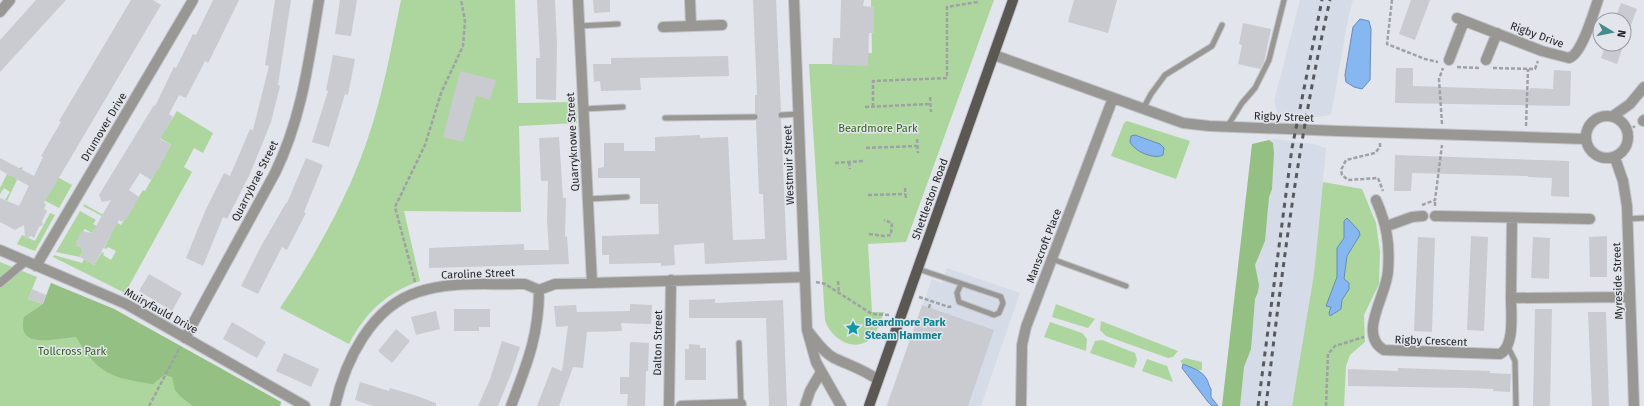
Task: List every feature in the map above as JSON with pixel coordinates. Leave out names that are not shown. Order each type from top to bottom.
[{"type":"main road","name":"Shettleston Road","points":[[869,406],[1013,0]]},
{"type":"street","points":[[0,12],[10,0]]},
{"type":"street","name":"Drumover Drive","points":[[36,266],[192,0]]},
{"type":"street","name":"Quarrybrae Street","points":[[185,338],[286,149],[303,93],[320,0]]},
{"type":"street","name":"Quarryknowe Street","points":[[578,0],[592,283]]},
{"type":"street","points":[[690,0],[691,26]]},
{"type":"street","name":"Westmuir Street","points":[[794,0],[807,330],[811,350],[821,372],[841,406]]},
{"type":"street","name":"Rigby Drive","points":[[1452,63],[1461,19],[1542,51],[1566,58],[1576,54],[1598,0]]},
{"type":"street","points":[[663,27],[722,25]]},
{"type":"street","points":[[1487,65],[1497,33]]},
{"type":"street","name":"Rigby Street","points":[[994,55],[1183,123],[1378,133],[1586,139]]},
{"type":"street","points":[[1613,116],[1630,104],[1644,87]]},
{"type":"street","name":"Manscroft Place","points":[[1021,406],[1024,336],[1113,98]]},
{"type":"street","points":[[1606,116],[1613,116],[1625,124],[1629,136],[1624,152],[1614,158],[1602,158],[1596,156],[1587,146],[1586,139],[1589,126],[1594,121],[1606,116]]},
{"type":"street","name":"Myreside Street","points":[[1614,158],[1623,181],[1628,219],[1634,406]]},
{"type":"street","points":[[1373,335],[1374,316],[1386,286],[1389,256],[1387,226],[1376,200]]},
{"type":"street","points":[[1387,226],[1412,217],[1423,216]]},
{"type":"street","points":[[1435,216],[1590,219]]},
{"type":"street","points":[[1508,346],[1511,298],[1512,218]]},
{"type":"street","name":"Muiryfauld Drive","points":[[0,250],[126,304],[305,406]]},
{"type":"street","points":[[0,283],[26,261]]},
{"type":"street","points":[[511,406],[534,341],[538,320],[538,290],[555,284],[805,277]]},
{"type":"street","name":"Dalton Street","points":[[669,406],[671,280]]},
{"type":"street","name":"Caroline Street","points":[[335,406],[356,350],[374,322],[395,303],[418,292],[446,286],[525,284],[538,290]]},
{"type":"street","points":[[1511,298],[1630,297]]},
{"type":"street","points":[[807,330],[824,351],[870,374],[878,380]]},
{"type":"street","name":"Rigby Crescent","points":[[1373,335],[1378,347],[1393,352],[1495,355],[1505,352],[1508,346]]},
{"type":"street","points":[[805,406],[810,391],[821,372]]},
{"type":"street","points":[[681,406],[741,405]]},
{"type":"lane","points":[[1227,126],[1242,103],[1255,88],[1269,60],[1284,0]]},
{"type":"lane","points":[[579,26],[618,24]]},
{"type":"lane","points":[[1143,109],[1165,75],[1212,46],[1222,25]]},
{"type":"lane","points":[[583,109],[623,107]]},
{"type":"lane","points":[[781,115],[799,114]]},
{"type":"lane","points":[[665,118],[755,117]]},
{"type":"lane","points":[[588,199],[627,197]]},
{"type":"lane","points":[[1628,219],[1644,218]]},
{"type":"lane","points":[[1052,259],[1126,286]]},
{"type":"lane","points":[[918,269],[999,296],[1003,300],[1000,313],[994,315],[959,302],[957,293],[961,284]]},
{"type":"lane","points":[[739,344],[741,405]]},
{"type":"lane","points":[[1508,346],[1515,361],[1516,406]]},
{"type":"path","points":[[418,292],[395,207],[425,145],[441,93],[463,46],[465,20],[461,0]]},
{"type":"path","points":[[873,107],[873,81],[947,78],[947,7],[977,2],[977,0]]},
{"type":"path","points":[[1392,0],[1387,44],[1426,59],[1445,64],[1439,79],[1442,135],[1435,200],[1435,216]]},
{"type":"path","points":[[1452,63],[1535,70],[1542,51]]},
{"type":"path","points":[[1525,138],[1528,69]]},
{"type":"path","points":[[930,97],[931,112]]},
{"type":"path","points":[[865,107],[930,104]]},
{"type":"path","points":[[1376,200],[1385,195],[1378,178],[1348,180],[1342,175],[1341,170],[1346,160],[1372,155],[1378,152],[1380,147],[1378,133]]},
{"type":"path","points":[[917,139],[918,153]]},
{"type":"path","points":[[866,148],[918,146]]},
{"type":"path","points":[[835,163],[863,161]]},
{"type":"path","points":[[849,162],[850,169]]},
{"type":"path","points":[[905,188],[906,199]]},
{"type":"path","points":[[868,196],[905,194]]},
{"type":"path","points":[[1423,216],[1420,205],[1435,200]]},
{"type":"path","points":[[869,234],[884,236],[891,235],[892,223],[884,220]]},
{"type":"path","points":[[805,277],[825,284],[872,314],[902,315]]},
{"type":"path","points":[[838,280],[839,294]]},
{"type":"path","points":[[909,294],[949,307],[959,302]]},
{"type":"path","points":[[929,308],[931,301]]},
{"type":"path","points":[[1326,406],[1326,360],[1331,348],[1373,335]]},
{"type":"path","points":[[149,406],[185,338]]},
{"type":"shaded area","points":[[1300,0],[1353,0],[1348,19],[1331,115],[1317,117],[1278,115],[1274,101]]},
{"type":"shaded area","points":[[1275,139],[1313,144],[1326,148],[1314,274],[1292,406],[1239,406],[1269,140]]},
{"type":"shaded area","points":[[947,268],[1020,293],[981,406],[886,406],[932,279],[942,283]]},
{"type":"green space","points":[[401,0],[515,0],[518,103],[576,102],[577,123],[519,126],[521,212],[404,211],[420,281],[397,291],[378,305],[362,323],[349,344],[280,308],[296,284],[325,234],[351,183],[362,156],[382,89]]},
{"type":"green space","name":"Beardmore Park","points":[[871,0],[994,0],[906,242],[868,244],[872,312],[884,312],[875,334],[869,340],[862,344],[856,345],[849,344],[837,337],[832,332],[825,320],[809,64],[868,64],[868,53],[872,53]]},
{"type":"green space","points":[[177,111],[213,133],[203,153],[194,148],[184,167],[192,172],[125,293],[53,257],[54,255],[82,263],[84,259],[94,265],[102,252],[104,253],[103,255],[111,260],[116,251],[108,247],[106,249],[104,248],[111,234],[103,230],[102,216],[83,206],[84,204],[121,225],[143,190],[145,191],[171,145],[160,138]]},
{"type":"green space","points":[[1127,121],[1190,141],[1176,179],[1111,156],[1124,123]]},
{"type":"green space","points":[[1269,140],[1273,143],[1274,153],[1272,189],[1269,197],[1265,241],[1255,265],[1259,285],[1255,299],[1251,349],[1244,367],[1240,406],[1222,406],[1252,144]]},
{"type":"green space","points":[[23,167],[7,201],[5,200],[10,192],[4,188],[0,194],[0,188],[7,174],[14,177],[19,168]]},
{"type":"green space","points":[[39,167],[72,185],[59,208],[38,197],[25,200],[23,198]]},
{"type":"green space","points":[[1323,182],[1362,189],[1376,223],[1380,252],[1379,284],[1364,315],[1365,342],[1350,355],[1346,366],[1344,406],[1292,406],[1314,274]]},
{"type":"green space","points":[[80,211],[96,220],[93,224],[97,226],[92,233],[85,229],[76,242],[76,245],[83,249],[80,257],[56,252]]},
{"type":"green space","points":[[50,213],[55,215],[35,251],[17,244],[22,235],[35,241]]},
{"type":"green space","name":"Tollcross Park","points":[[0,262],[37,277],[28,299],[43,304],[51,283],[114,309],[281,402],[280,406],[0,406]]},
{"type":"green space","points":[[51,283],[114,309],[281,402],[280,406],[193,406],[181,397],[175,390],[172,377],[164,375],[153,384],[126,379],[107,372],[91,359],[76,337],[49,340],[32,339],[26,335],[23,328],[24,317],[43,304]]},
{"type":"green space","points":[[1056,304],[1095,319],[1088,328],[1052,317]]},
{"type":"green space","points":[[1101,321],[1178,351],[1173,357],[1168,358],[1106,336],[1100,330]]},
{"type":"green space","points":[[1050,322],[1082,333],[1087,339],[1086,351],[1044,337]]},
{"type":"green space","points":[[1102,340],[1135,353],[1137,360],[1134,368],[1090,353],[1095,341]]},
{"type":"green space","points":[[1185,358],[1202,362],[1202,370],[1187,367],[1180,361]]},
{"type":"green space","points":[[1147,359],[1167,366],[1173,382],[1142,371]]},
{"type":"water","points":[[1360,19],[1369,21],[1371,29],[1370,80],[1362,89],[1354,87],[1346,82],[1345,75],[1353,27]]},
{"type":"water","points":[[1135,135],[1160,144],[1164,148],[1163,155],[1155,156],[1145,154],[1136,149],[1130,142],[1131,136]]},
{"type":"water","points":[[1347,218],[1359,231],[1360,235],[1347,256],[1344,279],[1349,283],[1349,289],[1342,300],[1341,309],[1330,316],[1329,313],[1331,307],[1326,306],[1337,277],[1337,248],[1344,238],[1344,221]]},
{"type":"water","points":[[1183,364],[1204,375],[1211,389],[1211,397],[1218,406],[1212,406],[1208,402],[1182,368]]},
{"type":"building","points":[[36,0],[66,0],[0,72],[0,40]]},
{"type":"building","points":[[131,0],[153,0],[161,5],[44,203],[46,204],[44,209],[47,211],[42,221],[43,225],[39,227],[34,238],[31,236],[25,239],[24,225],[15,230],[0,222],[0,198],[19,206],[29,186],[0,170],[0,158],[34,176],[43,157],[41,156],[61,122],[59,121]]},
{"type":"building","points":[[213,0],[239,0],[208,63],[205,61],[186,98],[179,95],[169,114],[173,117],[160,139],[171,145],[159,168],[151,180],[140,173],[129,190],[139,197],[126,220],[124,219],[122,222],[119,220],[94,265],[80,257],[83,249],[76,245],[76,242],[82,231],[92,233],[111,200],[102,202],[99,195],[154,105],[155,106],[174,67],[176,68],[193,34],[196,35]]},
{"type":"building","points":[[275,0],[291,0],[278,85],[280,86],[271,122],[250,174],[227,219],[223,217],[203,266],[186,258],[206,209],[224,173],[230,176],[250,129],[253,130],[269,66],[265,65]]},
{"type":"building","points":[[340,0],[357,0],[351,36],[335,34]]},
{"type":"building","points":[[537,0],[555,0],[557,45],[556,100],[536,99],[536,58],[540,58]]},
{"type":"building","points":[[593,0],[610,0],[610,12],[594,13]]},
{"type":"building","points":[[753,0],[776,0],[781,111],[777,115],[781,119],[787,260],[705,264],[704,243],[674,245],[675,265],[661,266],[661,263],[609,264],[609,255],[602,255],[602,236],[659,234],[658,204],[640,204],[640,178],[598,178],[598,168],[604,167],[604,143],[624,143],[624,151],[655,151],[655,137],[700,135],[700,138],[728,137],[733,240],[765,239],[763,194],[759,194],[756,121],[759,117],[755,113],[755,95],[757,95]]},
{"type":"building","points":[[841,0],[864,0],[863,6],[874,7],[874,33],[869,33],[868,66],[832,65],[833,38],[840,38]]},
{"type":"building","points":[[1074,0],[1117,0],[1108,33],[1068,22]]},
{"type":"building","points":[[1411,0],[1430,0],[1415,40],[1399,34]]},
{"type":"building","points":[[1621,3],[1637,9],[1632,22],[1632,12],[1618,12]]},
{"type":"building","points":[[1243,23],[1271,29],[1264,62],[1260,69],[1238,64],[1242,45],[1239,44]]},
{"type":"building","points":[[1603,52],[1621,52],[1617,64],[1601,58]]},
{"type":"building","points":[[333,55],[355,59],[348,95],[345,94],[329,147],[312,142],[328,91],[326,90]]},
{"type":"building","points":[[728,56],[729,76],[640,78],[641,90],[601,91],[600,81],[594,82],[593,64],[611,64],[611,58]]},
{"type":"building","points":[[1396,68],[1413,68],[1413,86],[1530,90],[1530,88],[1553,89],[1554,70],[1571,71],[1570,106],[1395,103]]},
{"type":"building","points":[[460,71],[496,80],[490,100],[476,96],[463,142],[443,137]]},
{"type":"building","points":[[559,137],[563,198],[566,198],[565,237],[567,236],[569,264],[429,268],[429,248],[524,244],[524,250],[549,250],[547,221],[548,181],[541,181],[539,138]]},
{"type":"building","points":[[1395,155],[1569,161],[1569,197],[1551,196],[1552,178],[1528,176],[1412,173],[1411,191],[1394,191]]},
{"type":"building","points":[[306,158],[323,165],[304,212],[306,213],[287,250],[282,247],[258,294],[241,286],[260,248],[287,203]]},
{"type":"building","points":[[1471,236],[1488,237],[1484,331],[1467,330]]},
{"type":"building","points":[[1607,236],[1607,277],[1590,277],[1589,237]]},
{"type":"building","points":[[1418,237],[1435,238],[1432,332],[1414,331]]},
{"type":"building","points":[[1533,237],[1550,238],[1549,279],[1531,278]]},
{"type":"building","points":[[149,274],[182,293],[172,311],[139,291]]},
{"type":"building","points":[[32,289],[46,295],[43,304],[28,299]]},
{"type":"building","points":[[715,299],[715,303],[783,300],[787,406],[769,406],[766,318],[689,318],[689,300]]},
{"type":"building","points":[[630,304],[652,305],[651,324],[621,323],[622,331],[587,332],[583,368],[573,367],[559,406],[537,406],[552,367],[562,371],[568,326],[556,327],[554,306],[576,305],[577,312],[630,311]]},
{"type":"building","points":[[922,305],[994,330],[968,406],[887,406]]},
{"type":"building","points":[[454,309],[490,309],[490,327],[479,327],[479,331],[454,331]]},
{"type":"building","points":[[1535,309],[1552,309],[1550,406],[1533,406]]},
{"type":"building","points":[[436,311],[440,329],[416,335],[411,317]]},
{"type":"building","points":[[1588,312],[1606,312],[1609,406],[1592,406]]},
{"type":"building","points":[[232,322],[266,342],[257,358],[223,339]]},
{"type":"building","points":[[396,329],[410,341],[392,363],[378,351]]},
{"type":"building","points":[[502,341],[520,347],[511,374],[498,406],[478,406],[490,379]]},
{"type":"building","points":[[630,342],[649,343],[648,371],[646,371],[645,406],[627,406],[628,394],[620,394],[620,377],[629,377]]},
{"type":"building","points":[[689,344],[700,345],[700,348],[706,348],[706,380],[685,380],[685,349],[689,349]]},
{"type":"building","points":[[284,353],[319,369],[311,387],[276,371]]},
{"type":"building","points":[[1398,368],[1490,371],[1490,373],[1511,374],[1510,392],[1493,391],[1493,389],[1467,388],[1348,386],[1348,369],[1398,371]]},
{"type":"building","points":[[360,382],[389,391],[390,388],[414,395],[436,403],[436,406],[373,406],[355,400]]},
{"type":"railway","points":[[1258,406],[1292,148],[1322,0]]},
{"type":"railway","points":[[1266,406],[1278,304],[1300,151],[1330,0]]},
{"type":"place","name":"Beardmore Park Steam Hammer","points":[[853,328]]}]
